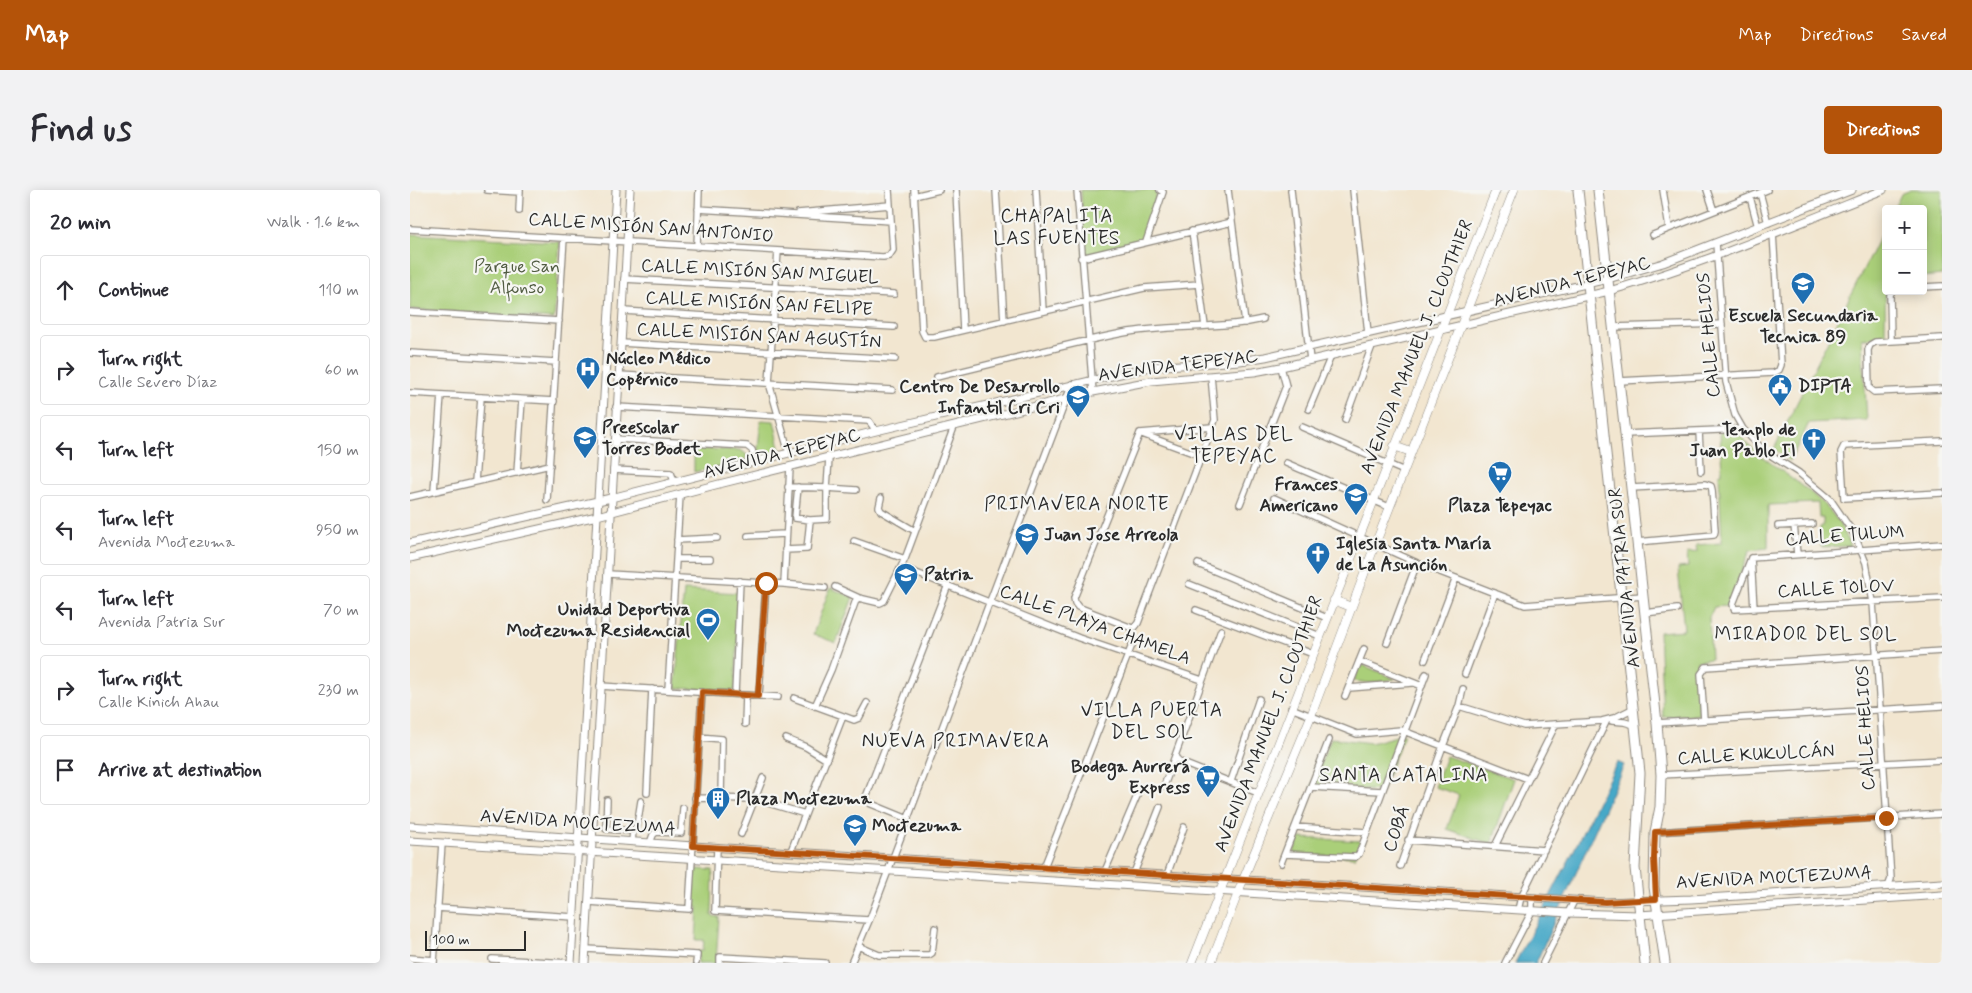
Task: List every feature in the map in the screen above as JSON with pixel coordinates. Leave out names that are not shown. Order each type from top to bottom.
[{"type":"main road","name":"AVENIDA MANUEL J. CLOUTHIER","points":[[1192,963],[1496,190]]},
{"type":"main road","name":"AVENIDA MANUEL J. CLOUTHIER","points":[[1211,963],[1238,892],[1311,716],[1389,508],[1514,190]]},
{"type":"main road","name":"AVENIDA PATRIA SUR","points":[[1578,190],[1640,773],[1635,865],[1637,900],[1645,963]]},
{"type":"main road","name":"AVENIDA PATRIA SUR","points":[[1598,190],[1657,722],[1661,775],[1660,806],[1655,832],[1654,858],[1656,899],[1665,963]]},
{"type":"main road","points":[[1394,446],[1411,452]]},
{"type":"main road","points":[[1334,600],[1352,607]]},
{"type":"street","points":[[487,190],[520,191],[519,211]]},
{"type":"street","points":[[492,959],[571,963],[616,190]]},
{"type":"street","points":[[585,963],[608,574],[612,470],[630,190]]},
{"type":"street","points":[[697,247],[699,190]]},
{"type":"street","points":[[698,210],[891,221],[889,190]]},
{"type":"street","points":[[940,190],[914,193],[922,332],[926,337],[934,337],[1144,288],[1199,284]]},
{"type":"street","points":[[956,190],[963,330]]},
{"type":"street","points":[[996,190],[1004,321]]},
{"type":"street","points":[[1036,190],[1043,311]]},
{"type":"street","points":[[1077,190],[1093,392]]},
{"type":"street","points":[[1146,242],[1162,191],[1171,190]]},
{"type":"street","points":[[1228,190],[1245,323]]},
{"type":"street","points":[[1292,190],[1310,360]]},
{"type":"street","points":[[1353,190],[1368,333]]},
{"type":"street","points":[[1663,190],[1670,228]]},
{"type":"street","points":[[1707,190],[1714,211]]},
{"type":"street","points":[[1653,234],[1767,190]]},
{"type":"street","name":"AVENIDA TEPEYAC","points":[[410,544],[611,498],[725,468],[1072,384],[1150,367],[1240,361],[1588,284],[1663,264],[1852,190]]},
{"type":"street","name":"AVENIDA TEPEYAC","points":[[410,558],[597,516],[725,482],[1093,392],[1151,381],[1254,372],[1281,367],[1609,291],[1652,279],[1883,190]]},
{"type":"street","points":[[1760,193],[1768,223]]},
{"type":"street","points":[[1750,197],[1758,227]]},
{"type":"street","points":[[776,214],[890,205]]},
{"type":"street","name":"CALLE MISIÓN SAN ANTONIO","points":[[410,228],[883,257],[890,256],[893,250],[891,221]]},
{"type":"street","points":[[1081,258],[1232,222]]},
{"type":"street","points":[[1192,231],[1205,326]]},
{"type":"street","points":[[1619,381],[1774,373],[1779,370],[1781,365],[1773,233]]},
{"type":"street","points":[[547,500],[564,238]]},
{"type":"street","name":"CALLE HELIOS","points":[[1716,243],[1725,375],[1731,406],[1743,429],[1764,451],[1816,486],[1835,506],[1854,534],[1861,549],[1870,582],[1873,602],[1891,879],[1888,887]]},
{"type":"street","points":[[778,251],[769,383],[789,453]]},
{"type":"street","name":"CALLE MISIÓN SAN MIGUEL","points":[[624,279],[894,294]]},
{"type":"street","points":[[1927,287],[1942,286]]},
{"type":"street","points":[[1890,295],[1891,341]]},
{"type":"street","name":"CALLE MISIÓN SAN FELIPE","points":[[622,311],[894,327]]},
{"type":"street","points":[[410,312],[559,321]]},
{"type":"street","points":[[938,377],[1123,333],[1159,328],[1245,323],[1263,319]]},
{"type":"street","points":[[1613,327],[1722,324]]},
{"type":"street","points":[[1942,338],[1875,342],[1870,345],[1868,350],[1871,391],[1878,393],[1942,389]]},
{"type":"street","name":"CALLE MISIÓN SAN AGUSTÍN","points":[[620,343],[895,359]]},
{"type":"street","points":[[1345,420],[1372,346]]},
{"type":"street","points":[[410,353],[556,362]]},
{"type":"street","points":[[1308,409],[1331,356]]},
{"type":"street","points":[[1240,504],[1286,386],[1281,367]]},
{"type":"street","points":[[618,375],[892,390]]},
{"type":"street","points":[[1140,433],[1074,598],[1074,603],[1078,607],[1129,627],[1135,627],[1138,624],[1215,420],[1211,376]]},
{"type":"street","points":[[851,963],[991,602],[1072,384]]},
{"type":"street","points":[[410,393],[554,401]]},
{"type":"street","points":[[434,491],[441,395]]},
{"type":"street","points":[[475,482],[481,397]]},
{"type":"street","points":[[517,473],[522,400]]},
{"type":"street","points":[[616,407],[869,421],[876,432]]},
{"type":"street","points":[[835,587],[859,598],[882,603],[905,559],[954,427]]},
{"type":"street","points":[[1140,433],[1212,427]]},
{"type":"street","points":[[1302,427],[1404,471]]},
{"type":"street","points":[[1625,434],[1743,429]]},
{"type":"street","points":[[1699,431],[1701,471]]},
{"type":"street","points":[[1140,433],[1202,456]]},
{"type":"street","points":[[615,439],[747,446],[752,450],[755,461]]},
{"type":"street","points":[[840,440],[843,454]]},
{"type":"street","points":[[1844,498],[1842,448],[1846,446],[1942,441]]},
{"type":"street","points":[[786,518],[827,519],[829,458]]},
{"type":"street","points":[[1286,463],[1389,508]]},
{"type":"street","points":[[410,497],[550,465]]},
{"type":"street","points":[[784,584],[785,534],[790,467]]},
{"type":"street","points":[[725,468],[725,482]]},
{"type":"street","points":[[612,470],[671,473],[674,481]]},
{"type":"street","points":[[1631,488],[1705,484],[1710,486],[1712,490],[1715,523],[1714,535],[1709,537],[1637,542]]},
{"type":"street","points":[[788,487],[856,490]]},
{"type":"street","points":[[795,518],[798,487]]},
{"type":"street","points":[[1835,506],[1844,498],[1942,493]]},
{"type":"street","points":[[668,690],[680,495]]},
{"type":"street","points":[[881,498],[879,507],[881,511],[915,530]]},
{"type":"street","points":[[1274,498],[1417,563],[1525,605],[1643,596]]},
{"type":"street","points":[[785,550],[808,549],[810,520]]},
{"type":"street","points":[[1778,526],[1812,524]]},
{"type":"street","points":[[1794,525],[1797,554]]},
{"type":"street","points":[[748,536],[785,534]]},
{"type":"street","points":[[677,540],[717,538]]},
{"type":"street","points":[[854,541],[905,559]]},
{"type":"street","name":"CALLE TULUM","points":[[1751,558],[1942,544]]},
{"type":"street","points":[[1751,558],[1754,608]]},
{"type":"street","name":"CALLE TOLOV","points":[[1751,558],[1733,607],[1736,609],[1942,598]]},
{"type":"street","points":[[677,559],[710,559]]},
{"type":"street","points":[[1387,643],[1417,563]]},
{"type":"street","points":[[1198,564],[1327,618]]},
{"type":"street","name":"CALLE PLAYA CHAMELA","points":[[901,567],[1128,656],[1202,680],[1175,753],[1176,758],[1164,786]]},
{"type":"street","points":[[608,574],[740,581],[825,588]]},
{"type":"street","points":[[1425,660],[1456,578]]},
{"type":"street","points":[[735,694],[740,581]]},
{"type":"street","points":[[758,696],[766,583]]},
{"type":"street","points":[[1189,584],[1320,636]]},
{"type":"street","points":[[908,819],[869,803],[866,798],[948,585]]},
{"type":"street","points":[[1465,674],[1495,593]]},
{"type":"street","points":[[815,706],[831,670],[856,600],[859,598]]},
{"type":"street","points":[[1645,613],[1677,609]]},
{"type":"street","points":[[1196,610],[1312,654]]},
{"type":"street","points":[[1202,680],[1221,630]]},
{"type":"street","points":[[1044,867],[1132,645]]},
{"type":"street","points":[[1345,696],[1364,650]]},
{"type":"street","points":[[1704,720],[1701,674],[1703,669],[1709,666],[1942,651]]},
{"type":"street","points":[[1359,661],[1422,686]]},
{"type":"street","points":[[1285,854],[1355,857],[1359,854],[1426,674]]},
{"type":"street","points":[[1349,688],[1415,683]]},
{"type":"street","points":[[600,686],[778,697]]},
{"type":"street","name":"COBÁ","points":[[1400,866],[1442,746],[1459,706],[1463,689]]},
{"type":"street","points":[[647,793],[652,690]]},
{"type":"street","points":[[589,902],[689,909],[702,692]]},
{"type":"street","points":[[745,724],[746,695]]},
{"type":"street","points":[[794,698],[854,720],[859,718],[867,703]]},
{"type":"street","points":[[1230,782],[1258,699]]},
{"type":"street","points":[[1459,706],[1524,726],[1555,726],[1605,721],[1618,721],[1635,726]]},
{"type":"street","points":[[1657,722],[1942,706]]},
{"type":"street","points":[[1291,708],[1357,734],[1405,731],[1528,779]]},
{"type":"street","points":[[1518,910],[1521,897],[1605,721],[1634,708]]},
{"type":"street","points":[[791,851],[843,716]]},
{"type":"street","points":[[1495,846],[1555,726]]},
{"type":"street","points":[[699,737],[722,738],[721,798]]},
{"type":"street","points":[[786,739],[806,747],[827,760]]},
{"type":"street","points":[[1281,863],[1329,740]]},
{"type":"street","points":[[1176,758],[1180,762],[1258,792]]},
{"type":"street","name":"CALLE KUKULCÁN","points":[[1661,775],[1942,760]]},
{"type":"street","points":[[741,834],[763,778]]},
{"type":"street","points":[[1311,787],[1382,791]]},
{"type":"street","points":[[1105,871],[1137,796]]},
{"type":"street","points":[[695,798],[755,799],[805,814]]},
{"type":"street","points":[[607,800],[606,829],[633,831]]},
{"type":"street","points":[[632,842],[641,801]]},
{"type":"street","points":[[1134,873],[1160,807]]},
{"type":"street","points":[[650,843],[656,832],[681,833],[683,808]]},
{"type":"street","points":[[1655,832],[1942,814]]},
{"type":"street","name":"AVENIDA MOCTEZUMA","points":[[410,826],[693,846],[1605,902],[1691,899],[1942,883]]},
{"type":"street","points":[[1167,875],[1184,827]]},
{"type":"street","points":[[1295,827],[1366,832]]},
{"type":"street","points":[[1408,840],[1544,850]]},
{"type":"street","name":"AVENIDA MOCTEZUMA","points":[[410,841],[1565,913],[1639,915],[1942,895]]},
{"type":"street","points":[[410,958],[434,961],[442,843]]},
{"type":"street","points":[[717,847],[715,910],[869,920]]},
{"type":"street","points":[[1891,879],[1896,886]]},
{"type":"street","points":[[1505,963],[1536,911],[1532,898]]},
{"type":"street","points":[[1543,963],[1572,900]]},
{"type":"street","points":[[438,908],[574,916]]},
{"type":"street","points":[[858,946],[878,955],[931,955],[935,928]]},
{"type":"street","points":[[586,949],[697,955],[696,963]]},
{"type":"street","points":[[720,960],[824,963]]},
{"type":"green space","points":[[1081,190],[1154,190],[1157,193],[1144,241],[1084,255]]},
{"type":"green space","points":[[1911,190],[1942,190],[1942,275],[1927,277],[1927,205],[1896,205],[1901,194]]},
{"type":"green space","points":[[1882,232],[1882,295],[1885,295],[1885,336],[1862,339],[1867,420],[1809,423],[1790,461],[1774,449]]},
{"type":"green space","name":"Parque San Alfonso","points":[[410,234],[560,242],[554,319],[410,309]]},
{"type":"green space","points":[[761,420],[774,421],[781,452],[757,457]]},
{"type":"green space","points":[[1736,431],[1746,443],[1807,489],[1829,510],[1842,527],[1851,546],[1821,547],[1820,527],[1823,526],[1823,518],[1819,518],[1818,503],[1768,505],[1768,548],[1750,550],[1728,606],[1714,607],[1709,618],[1711,659],[1697,661],[1699,715],[1663,717],[1659,632],[1684,630],[1678,568],[1688,567],[1687,553],[1697,552],[1696,545],[1722,543],[1719,474],[1722,473],[1720,432]]},
{"type":"green space","points":[[694,449],[741,450],[747,455],[744,462],[694,472]]},
{"type":"green space","points":[[830,588],[853,597],[836,643],[813,634]]},
{"type":"green space","name":"Unidad Deportiva Moctezuma Residencial","points":[[684,590],[740,593],[735,691],[675,688]]},
{"type":"green space","points":[[1360,664],[1395,679],[1370,683],[1354,681]]},
{"type":"green space","points":[[1404,734],[1382,791],[1311,787],[1331,738],[1371,743]]},
{"type":"green space","points":[[1446,756],[1514,779],[1491,844],[1447,829],[1459,795],[1435,787]]},
{"type":"green space","points":[[1299,838],[1363,841],[1355,857],[1293,854]]},
{"type":"green space","points":[[695,869],[713,870],[712,916],[719,917],[716,963],[698,963],[698,951],[703,951],[704,940],[696,940],[698,907],[692,907]]},
{"type":"water","points":[[1617,762],[1624,765],[1536,963],[1515,963],[1571,856]]},
{"type":"place","name":"Escuela Secundaria Tecnica 89","points":[[1803,305]]},
{"type":"place","name":"Núcleo Médico Copérnico","points":[[588,390]]},
{"type":"place","name":"DIPTA","points":[[1780,407]]},
{"type":"place","name":"Centro De Desarrollo Infantil Cri Cri","points":[[1078,418]]},
{"type":"place","name":"Preescolar Torres Bodet","points":[[585,459]]},
{"type":"place","name":"Templo de Juan Pablo II","points":[[1814,461]]},
{"type":"place","name":"Plaza Tepeyac","points":[[1500,494]]},
{"type":"place","name":"Frances Americano","points":[[1356,516]]},
{"type":"place","name":"Juan Jose Arreola","points":[[1027,556]]},
{"type":"place","name":"Iglesia Santa María de La Asunción","points":[[1318,575]]},
{"type":"place","name":"Patria","points":[[906,596]]},
{"type":"place","name":"Unidad Deportiva Moctezuma Residencial","points":[[708,641]]},
{"type":"place","name":"Bodega Aurrerá Express","points":[[1208,798]]},
{"type":"place","name":"Plaza Moctezuma","points":[[718,820]]},
{"type":"place","name":"Moctezuma","points":[[855,847]]},
{"type":"district","name":"CHAPALITA LAS FUENTES","points":[[1057,227]]},
{"type":"district","name":"VILLAS DEL TEPEYAC","points":[[1234,445]]},
{"type":"district","name":"PRIMAVERA NORTE","points":[[1077,504]]},
{"type":"district","name":"MIRADOR DEL SOL","points":[[1806,634]]},
{"type":"district","name":"VILLA PUERTA DEL SOL","points":[[1152,721]]},
{"type":"district","name":"NUEVA PRIMAVERA","points":[[956,741]]},
{"type":"district","name":"SANTA CATALINA","points":[[1404,775]]},
{"type":"route","points":[[766,583],[758,696],[702,692],[693,846],[1605,902],[1656,899],[1654,887],[1655,832],[1886,818]]}]
